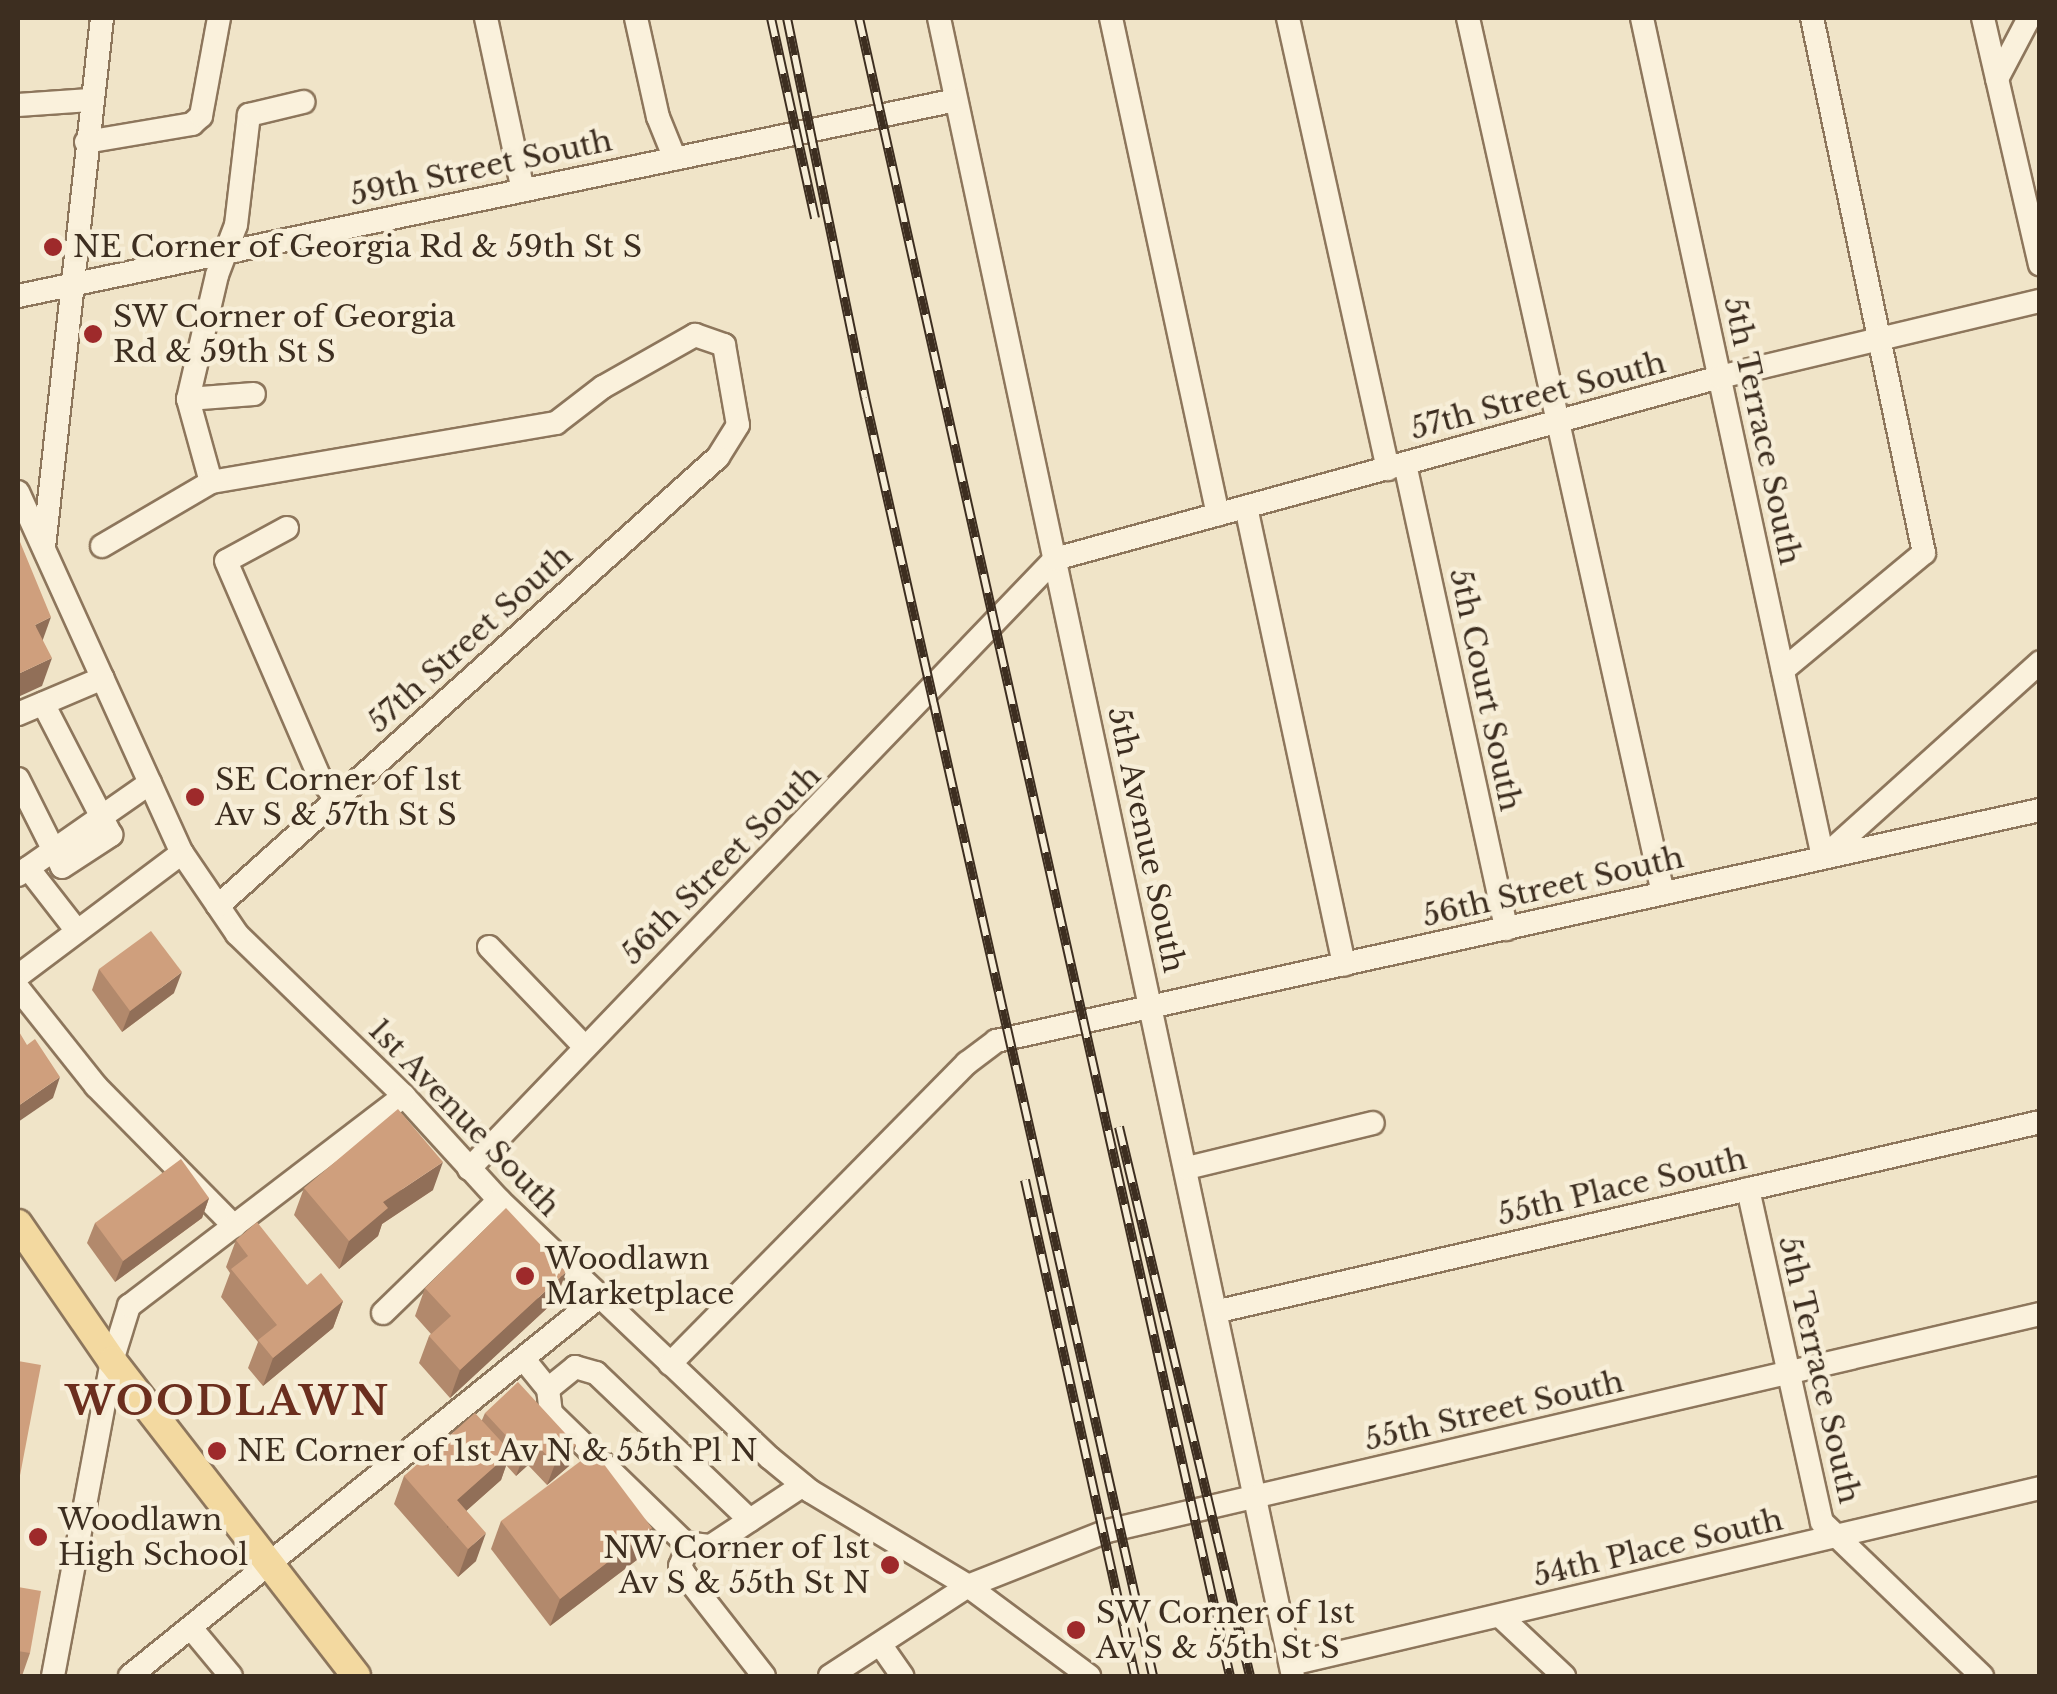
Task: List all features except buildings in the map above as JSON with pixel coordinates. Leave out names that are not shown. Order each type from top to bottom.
[{"type":"main road","points":[[18,1224],[112,1362],[356,1676]]},
{"type":"street","points":[[32,518],[72,284],[102,18]]},
{"type":"street","points":[[86,142],[192,124],[206,104],[219,18]]},
{"type":"street","points":[[486,18],[523,190]]},
{"type":"street","points":[[636,18],[658,117],[675,159]]},
{"type":"street","name":"5th Avenue South","points":[[938,18],[1260,1496],[1292,1670]]},
{"type":"street","points":[[1111,18],[1218,515]]},
{"type":"street","name":"5th Court South","points":[[1288,18],[1506,928]]},
{"type":"street","points":[[1468,18],[1663,893]]},
{"type":"street","name":"5th Terrace South","points":[[1642,18],[1823,857]]},
{"type":"street","points":[[1783,670],[1924,553],[1883,340],[1812,18]]},
{"type":"street","points":[[1982,18],[2040,264]]},
{"type":"street","points":[[1997,79],[2030,18]]},
{"type":"street","points":[[18,105],[90,100]]},
{"type":"street","name":"59th Street South","points":[[18,296],[956,100]]},
{"type":"street","points":[[102,546],[211,482],[188,399],[224,253],[236,226],[249,115],[302,102]]},
{"type":"street","name":"57th Street South","points":[[1055,559],[1720,377],[2040,301]]},
{"type":"street","name":"57th Street South","points":[[211,482],[556,423],[603,387],[695,335],[724,344],[734,380],[738,425],[718,458],[218,906]]},
{"type":"street","points":[[188,399],[254,394]]},
{"type":"street","name":"1st Avenue South","points":[[18,492],[182,853],[237,934],[404,1096],[499,1200],[803,1485],[968,1586],[1089,1676]]},
{"type":"street","points":[[1246,508],[1344,965]]},
{"type":"street","points":[[286,528],[226,561],[320,776],[336,799]]},
{"type":"street","name":"56th Street South","points":[[470,1169],[584,1046],[934,692],[1055,559]]},
{"type":"street","points":[[1823,857],[2040,662]]},
{"type":"street","points":[[18,714],[103,678]]},
{"type":"street","points":[[44,703],[97,818]]},
{"type":"street","points":[[18,778],[51,854]]},
{"type":"street","points":[[77,931],[23,871],[150,783]]},
{"type":"street","name":"56th Street South","points":[[670,1364],[980,1051],[1080,1023],[2040,810]]},
{"type":"street","points":[[18,976],[182,853]]},
{"type":"street","points":[[489,947],[584,1046]]},
{"type":"street","points":[[18,988],[96,1086],[234,1226]]},
{"type":"street","points":[[53,1676],[112,1362],[129,1306],[404,1096]]},
{"type":"street","name":"55th Place South","points":[[1219,1311],[2040,1122]]},
{"type":"street","points":[[1188,1168],[1373,1123]]},
{"type":"street","name":"5th Terrace South","points":[[1748,1189],[1822,1522],[1832,1538],[1982,1676]]},
{"type":"street","points":[[383,1313],[499,1200]]},
{"type":"street","points":[[130,1676],[159,1668],[191,1628],[526,1362],[599,1296]]},
{"type":"street","name":"55th Street South","points":[[830,1676],[968,1586],[1107,1531],[2040,1314]]},
{"type":"street","points":[[526,1362],[548,1389],[550,1413],[689,1544],[711,1546],[803,1485]]},
{"type":"street","points":[[548,1389],[574,1367],[596,1373],[750,1520]]},
{"type":"street","name":"54th Place South","points":[[1292,1670],[1500,1616],[2037,1491]]},
{"type":"street","points":[[689,1544],[680,1566],[685,1576],[764,1676]]},
{"type":"street","points":[[1500,1616],[1564,1676]]},
{"type":"street","points":[[191,1628],[231,1676]]},
{"type":"street","points":[[880,1644],[902,1676]]},
{"type":"railway","points":[[771,18],[815,218]]},
{"type":"railway","points":[[787,18],[865,398],[1153,1676]]},
{"type":"railway","points":[[859,18],[1230,1676]]},
{"type":"railway","points":[[1119,1127],[1250,1676]]},
{"type":"railway","points":[[1025,1180],[1135,1676]]},
{"type":"place","name":"NE Corner of Georgia Rd & 59th St S","points":[[53,247]]},
{"type":"place","name":"SW Corner of Georgia Rd & 59th St S","points":[[93,334]]},
{"type":"place","name":"SE Corner of 1st Av S & 57th St S","points":[[195,797]]},
{"type":"place","name":"Woodlawn Marketplace","points":[[525,1276]]},
{"type":"place","name":"NE Corner of 1st Av N & 55th Pl N","points":[[217,1451]]},
{"type":"place","name":"Woodlawn High School","points":[[38,1537]]},
{"type":"place","name":"NW Corner of 1st Av S & 55th St N","points":[[890,1565]]},
{"type":"place","name":"SW Corner of 1st Av S & 55th St S","points":[[1076,1630]]},
{"type":"district","name":"WOODLAWN","points":[[228,1401]]}]
